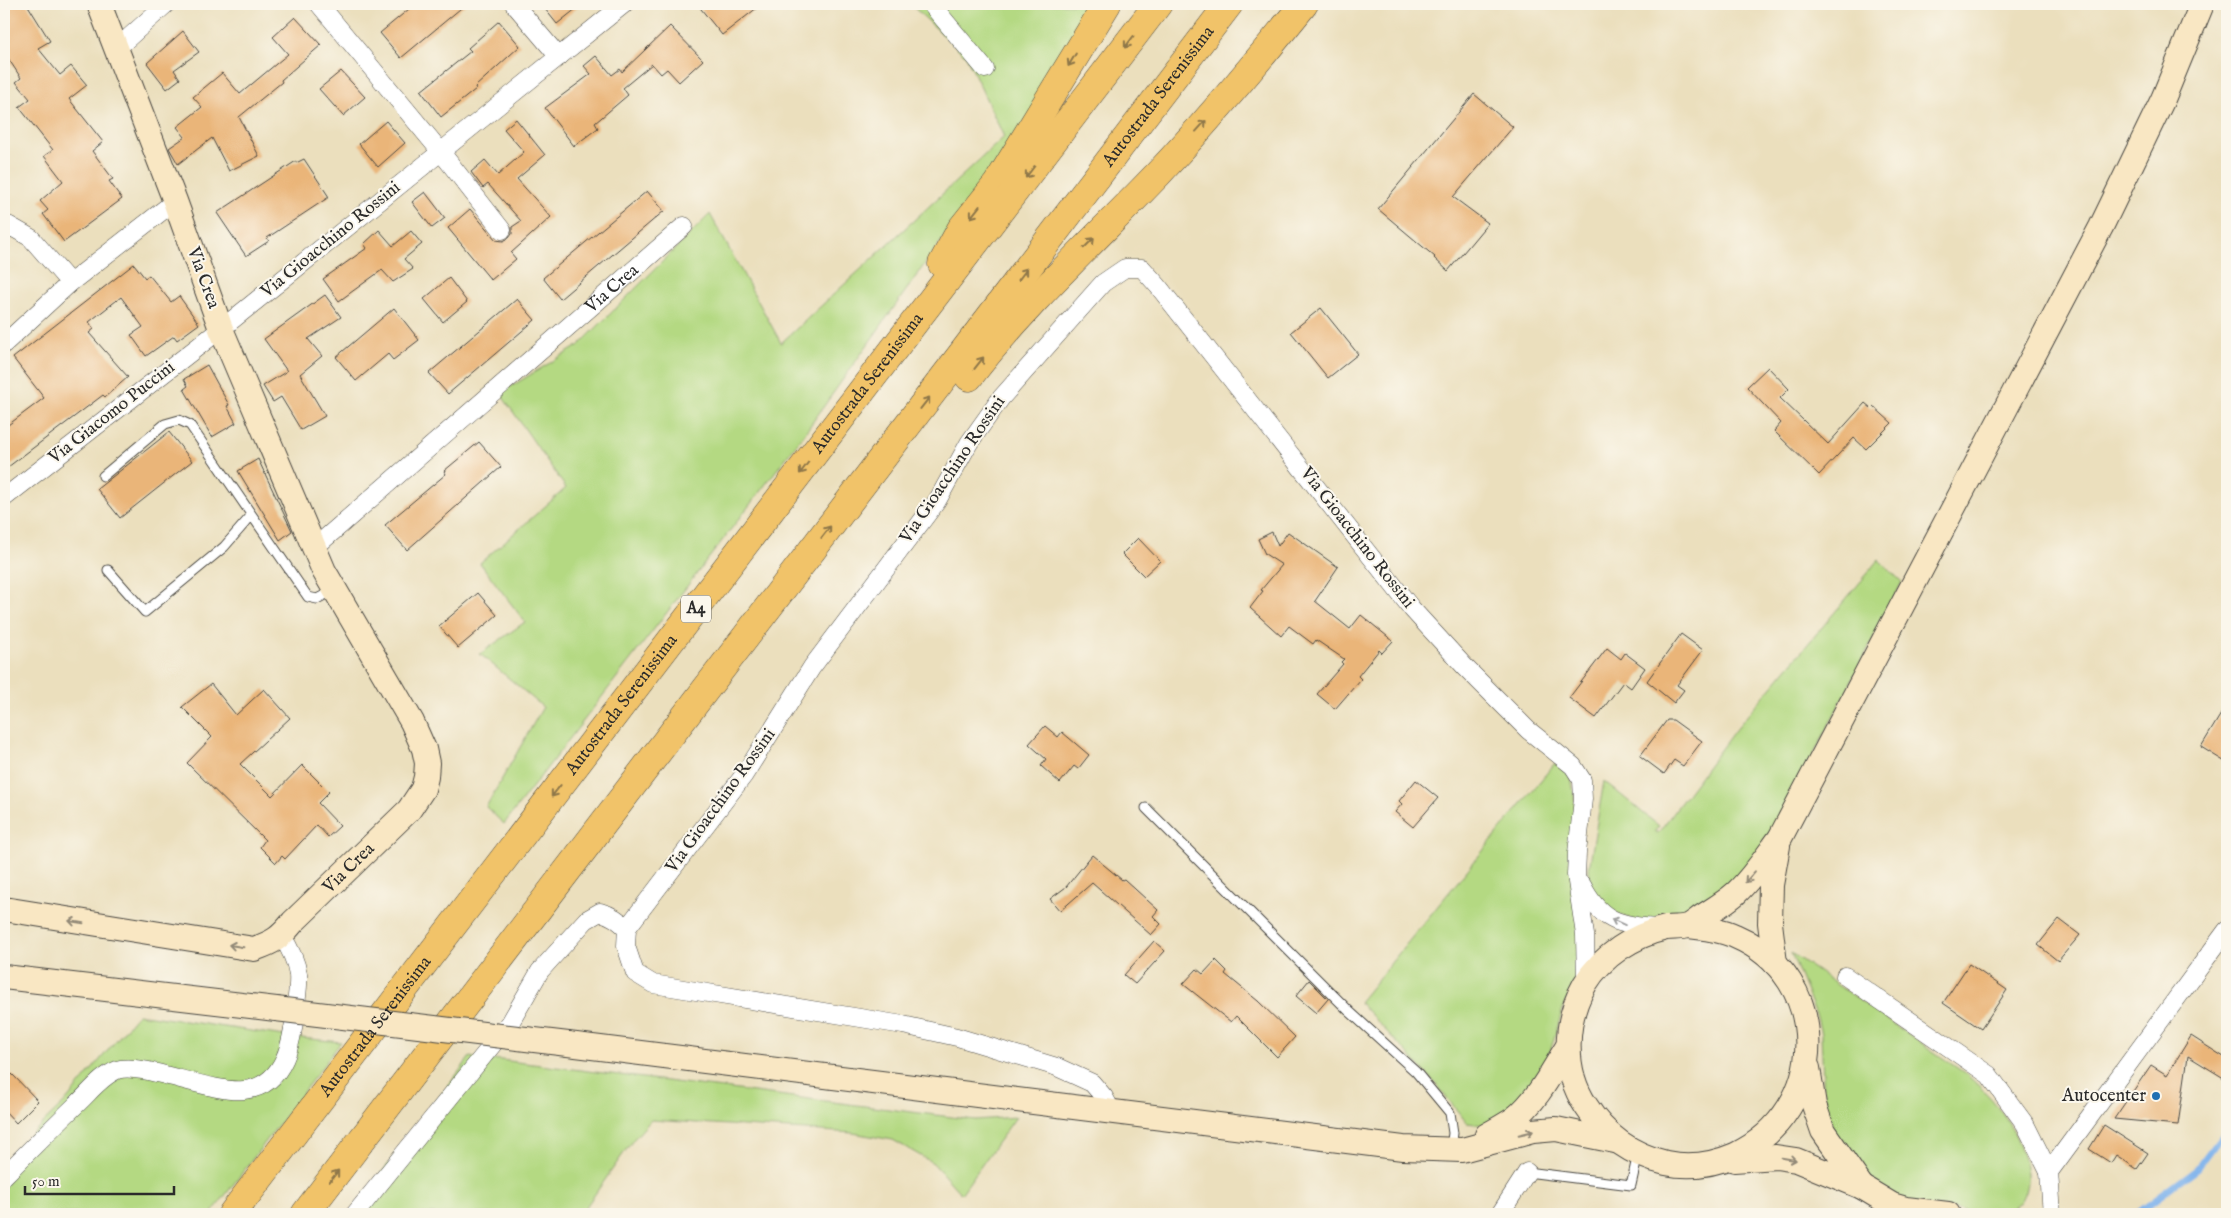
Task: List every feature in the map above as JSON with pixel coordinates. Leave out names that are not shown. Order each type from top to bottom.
[{"type":"highway","points":[[899,344],[962,229],[998,184],[1107,4]]},
{"type":"highway","name":"Autostrada Serenissima","points":[[232,1214],[1158,4]]},
{"type":"highway","name":"Autostrada Serenissima","points":[[305,1214],[1230,4]]},
{"type":"highway","points":[[383,1113],[495,990],[573,891],[693,730],[997,340],[1050,283],[1158,174],[1243,79],[1304,4]]},
{"type":"main road","name":"Via Crea","points":[[4,909],[254,949],[274,942],[282,936],[409,810],[423,788],[426,777],[427,763],[412,722],[334,589],[314,548],[221,329],[175,201],[99,4]]},
{"type":"main road","points":[[1616,1142],[1596,1122],[1581,1099],[1572,1073],[1568,1046],[1573,1012],[1586,982],[1608,957],[1635,938],[1677,927],[1736,893],[1756,871],[1780,838],[2101,227],[2163,99],[2202,4]]},
{"type":"main road","points":[[1775,963],[1770,923],[1771,885],[1780,838]]},
{"type":"main road","points":[[1677,927],[1712,928],[1735,936],[1756,947],[1775,963],[1791,985],[1802,1009],[1808,1036],[1807,1063],[1814,1105],[1823,1131],[1862,1187]]},
{"type":"main road","points":[[4,977],[568,1044],[1403,1148],[1456,1150],[1533,1131],[1556,1129],[1616,1142],[1638,1154],[1671,1164],[1689,1165],[1723,1160],[1776,1157],[1796,1160],[1862,1187],[1892,1204],[1906,1209],[1948,1214]]},
{"type":"main road","points":[[1456,1150],[1515,1118],[1545,1084],[1568,1046]]},
{"type":"main road","points":[[1723,1160],[1754,1146],[1779,1124],[1797,1096],[1807,1063]]},
{"type":"street","points":[[116,49],[166,4]]},
{"type":"street","points":[[318,4],[441,152],[502,230]]},
{"type":"street","points":[[514,4],[559,57]]},
{"type":"street","name":"Via Gioacchino Rossini","points":[[221,329],[624,4]]},
{"type":"street","points":[[931,4],[985,69]]},
{"type":"street","points":[[4,344],[70,283],[175,201]]},
{"type":"street","points":[[4,231],[10,226],[31,238],[70,283]]},
{"type":"street","name":"Via Crea","points":[[314,548],[684,226]]},
{"type":"street","name":"Via Gioacchino Rossini","points":[[627,928],[744,774],[812,667],[937,500],[969,443],[1001,398],[1103,283],[1125,268],[1142,268],[1412,609],[1466,668],[1528,730],[1573,766],[1582,780],[1583,799],[1576,876],[1585,935],[1586,982]]},
{"type":"street","name":"Via Giacomo Puccini","points":[[4,498],[221,329]]},
{"type":"street","points":[[1576,876],[1592,903],[1611,918],[1630,926],[1677,927]]},
{"type":"street","points":[[355,1214],[510,1024],[540,971],[586,920],[600,912],[612,915],[627,928],[626,946],[635,973],[653,984],[903,1025],[975,1042],[1057,1067],[1092,1083],[1104,1097],[1112,1112]]},
{"type":"street","points":[[2049,1172],[2227,930]]},
{"type":"street","points":[[4,1176],[93,1088],[118,1070],[133,1068],[193,1083],[244,1090],[273,1078],[284,1060],[294,1034],[298,975],[292,955],[282,936]]},
{"type":"street","points":[[1845,976],[1989,1075],[2025,1124],[2049,1172],[2052,1214]]},
{"type":"street","points":[[1500,1214],[1526,1172]]},
{"type":"lane","points":[[102,476],[165,424],[179,420],[190,425],[308,597],[317,599],[334,589]]},
{"type":"lane","points":[[108,570],[145,612],[224,546],[251,516]]},
{"type":"lane","points":[[1146,808],[1349,1011],[1416,1072],[1450,1113],[1456,1150]]},
{"type":"lane","points":[[1526,1172],[1631,1185],[1638,1154]]},
{"type":"green space","points":[[910,4],[1103,4],[1054,82],[802,437],[504,824],[486,807],[543,707],[480,654],[525,622],[480,563],[566,488],[500,393],[578,346],[710,214],[781,343],[1004,137],[966,56]]},
{"type":"green space","points":[[1879,560],[1902,582],[1775,830],[1747,874],[1705,905],[1642,923],[1610,911],[1591,887],[1589,869],[1604,781],[1659,826],[1655,831],[1658,833],[1735,730]]},
{"type":"green space","points":[[1555,763],[1571,777],[1574,793],[1582,926],[1579,978],[1564,1005],[1548,1059],[1524,1101],[1484,1125],[1467,1123],[1436,1084],[1359,1002]]},
{"type":"green space","points":[[1791,953],[1966,1074],[1991,1099],[2009,1123],[2025,1164],[2027,1184],[2020,1203],[2001,1214],[1909,1204],[1889,1194],[1849,1163],[1834,1143],[1824,1099],[1821,1034],[1817,1017]]},
{"type":"green space","points":[[138,1014],[291,1037],[341,1042],[211,1214],[4,1214],[4,1161],[65,1102]]},
{"type":"green space","points":[[470,1057],[491,1062],[493,1059],[975,1120],[1016,1117],[961,1194],[933,1163],[893,1140],[853,1133],[651,1120],[633,1140],[581,1214],[350,1214]]},
{"type":"building","points":[[4,4],[27,4],[50,41],[38,48],[60,75],[71,66],[87,85],[69,99],[103,142],[92,151],[113,179],[109,181],[122,199],[64,242],[43,214],[48,210],[40,201],[63,181],[44,156],[53,150],[19,107],[30,99],[16,82],[21,78],[4,52]]},
{"type":"building","points":[[415,4],[466,4],[401,58],[380,33]]},
{"type":"building","points":[[541,4],[582,4],[557,24]]},
{"type":"building","points":[[697,4],[762,4],[722,35]]},
{"type":"building","points":[[295,17],[321,45],[281,80],[282,82],[239,117],[259,156],[229,171],[212,138],[178,164],[169,148],[185,137],[177,127],[202,107],[193,97],[222,73],[240,94],[288,54],[273,37]]},
{"type":"building","points":[[499,21],[520,46],[475,87],[476,89],[441,117],[421,91],[471,51],[468,48]]},
{"type":"building","points":[[670,26],[703,60],[679,82],[667,69],[661,74],[652,64],[623,88],[628,95],[595,123],[598,128],[574,146],[545,108],[591,74],[584,66],[596,56],[612,75],[620,69],[622,72]]},
{"type":"building","points":[[183,31],[199,52],[174,70],[180,79],[167,89],[147,63]]},
{"type":"building","points":[[341,71],[365,97],[343,116],[319,89]]},
{"type":"building","points":[[1474,94],[1513,127],[1453,197],[1488,223],[1448,271],[1435,257],[1378,209]]},
{"type":"building","points":[[516,119],[545,155],[517,179],[551,217],[511,253],[516,259],[491,280],[448,228],[470,209],[496,240],[503,241],[512,234],[512,227],[521,221],[488,184],[483,188],[471,172],[485,160],[498,175],[524,152],[504,129]]},
{"type":"building","points":[[386,121],[405,143],[378,167],[359,144]]},
{"type":"building","points":[[304,159],[329,197],[267,238],[269,241],[246,256],[217,213],[296,161],[296,163]]},
{"type":"building","points":[[647,191],[664,211],[560,299],[543,278]]},
{"type":"building","points":[[425,192],[445,218],[432,228],[412,202]]},
{"type":"building","points":[[379,230],[393,246],[411,231],[422,244],[404,259],[413,269],[393,282],[382,270],[339,301],[323,279],[367,248],[364,244]]},
{"type":"building","points":[[134,264],[145,278],[149,275],[171,302],[179,296],[199,324],[177,340],[174,336],[146,356],[131,335],[143,327],[121,297],[89,322],[94,329],[89,333],[128,377],[105,397],[103,395],[4,470],[4,428],[44,398],[13,358]]},
{"type":"building","points":[[449,278],[467,302],[443,322],[424,299]]},
{"type":"building","points":[[325,295],[341,317],[308,339],[322,356],[300,374],[325,416],[301,430],[281,397],[273,402],[263,386],[287,371],[264,339]]},
{"type":"building","points":[[517,299],[535,320],[448,394],[429,373]]},
{"type":"building","points":[[394,308],[419,340],[393,360],[388,354],[356,381],[336,357]]},
{"type":"building","points":[[1321,308],[1358,354],[1328,378],[1291,332]]},
{"type":"building","points":[[207,365],[229,405],[227,406],[236,423],[212,437],[184,389],[188,386],[184,379]]},
{"type":"building","points":[[1768,367],[1789,389],[1780,398],[1828,444],[1865,403],[1871,408],[1873,406],[1892,423],[1866,449],[1854,438],[1819,475],[1774,431],[1781,423],[1747,387]]},
{"type":"building","points":[[169,432],[192,461],[120,518],[97,489]]},
{"type":"building","points":[[479,442],[501,467],[407,550],[385,525],[446,474],[444,471]]},
{"type":"building","points":[[258,459],[292,531],[280,540],[238,471]]},
{"type":"building","points":[[1272,532],[1278,546],[1288,532],[1338,567],[1315,601],[1350,629],[1361,615],[1393,641],[1382,653],[1379,650],[1358,676],[1361,679],[1335,709],[1317,694],[1343,664],[1341,662],[1344,659],[1316,640],[1313,644],[1289,626],[1281,636],[1250,608],[1263,591],[1261,590],[1282,565],[1265,554],[1258,539]]},
{"type":"building","points":[[1138,538],[1160,561],[1144,576],[1122,554]]},
{"type":"building","points":[[478,593],[497,615],[458,648],[439,626]]},
{"type":"building","points":[[1681,634],[1703,650],[1677,685],[1684,690],[1674,703],[1647,681]]},
{"type":"building","points":[[1607,648],[1621,659],[1625,653],[1645,668],[1631,688],[1623,682],[1596,718],[1569,698]]},
{"type":"building","points":[[211,684],[236,715],[264,689],[290,718],[240,764],[272,796],[302,765],[329,792],[318,803],[340,826],[328,837],[317,825],[285,859],[282,856],[276,863],[260,847],[265,840],[187,763],[212,737],[182,707]]},
{"type":"building","points":[[2227,704],[2227,763],[2201,747]]},
{"type":"building","points":[[1667,720],[1673,720],[1702,741],[1683,766],[1674,760],[1664,774],[1640,756]]},
{"type":"building","points":[[1045,726],[1058,737],[1062,732],[1089,755],[1078,769],[1074,766],[1060,783],[1041,766],[1046,759],[1029,744]]},
{"type":"building","points":[[1416,780],[1438,798],[1413,827],[1395,812],[1402,804],[1399,801]]},
{"type":"building","points":[[1092,855],[1122,880],[1124,879],[1158,910],[1153,916],[1161,924],[1151,935],[1092,883],[1060,911],[1050,899],[1066,887]]},
{"type":"building","points":[[2059,919],[2080,935],[2058,961],[2038,945]]},
{"type":"building","points":[[1154,941],[1165,951],[1135,984],[1124,975]]},
{"type":"building","points":[[1216,960],[1227,971],[1225,974],[1258,1001],[1295,1037],[1277,1057],[1236,1016],[1231,1022],[1183,984],[1197,969],[1203,974]]},
{"type":"building","points":[[1969,964],[2007,990],[1981,1029],[1943,1003]]},
{"type":"building","points":[[1309,980],[1328,999],[1316,1013],[1296,996]]},
{"type":"building","name":"Autocenter","points":[[2191,1036],[2227,1059],[2227,1080],[2188,1056],[2178,1125],[2114,1119],[2151,1065],[2167,1075]]},
{"type":"building","points":[[12,1074],[38,1101],[16,1123],[4,1110],[4,1083]]},
{"type":"building","points":[[2104,1125],[2148,1153],[2137,1169],[2116,1155],[2111,1163],[2089,1149]]},
{"type":"waterway","points":[[2136,1214],[2198,1168],[2227,1129]]},
{"type":"place","name":"Autocenter","points":[[2156,1096]]}]
